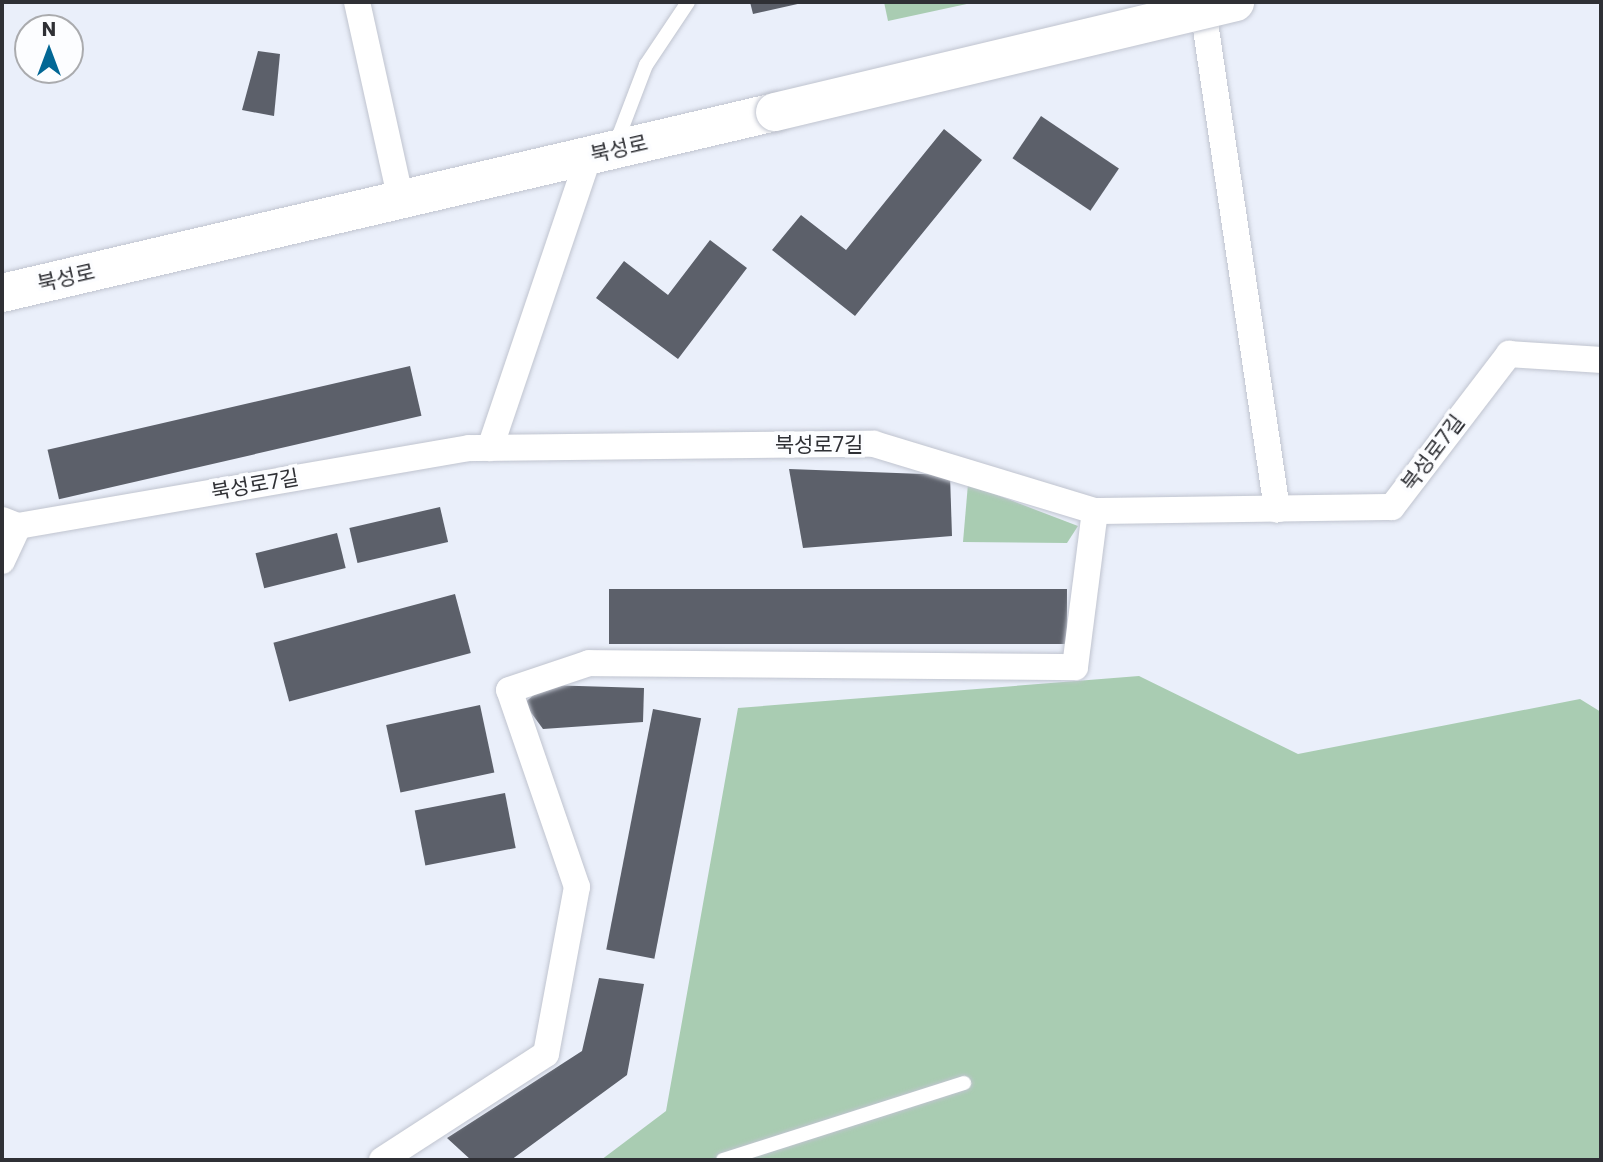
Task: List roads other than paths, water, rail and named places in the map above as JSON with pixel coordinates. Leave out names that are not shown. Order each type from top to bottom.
[{"type":"street","points":[[357,2],[401,200]]},
{"type":"street","points":[[1202,2],[1277,509]]},
{"type":"street","name":"북성로","points":[[2,293],[1235,2]]},
{"type":"street","points":[[490,448],[601,153]]},
{"type":"street","name":"북성로7길","points":[[10,523],[469,448],[874,444],[1095,511],[1392,507],[1509,354],[1601,360]]},
{"type":"street","points":[[382,1160],[546,1054],[577,887],[509,690],[589,663],[1075,667],[1095,511]]},
{"type":"street","points":[[2,561],[10,523]]},
{"type":"lane","points":[[601,153],[646,65],[688,2]]},
{"type":"lane","points":[[723,1160],[964,1083]]}]
